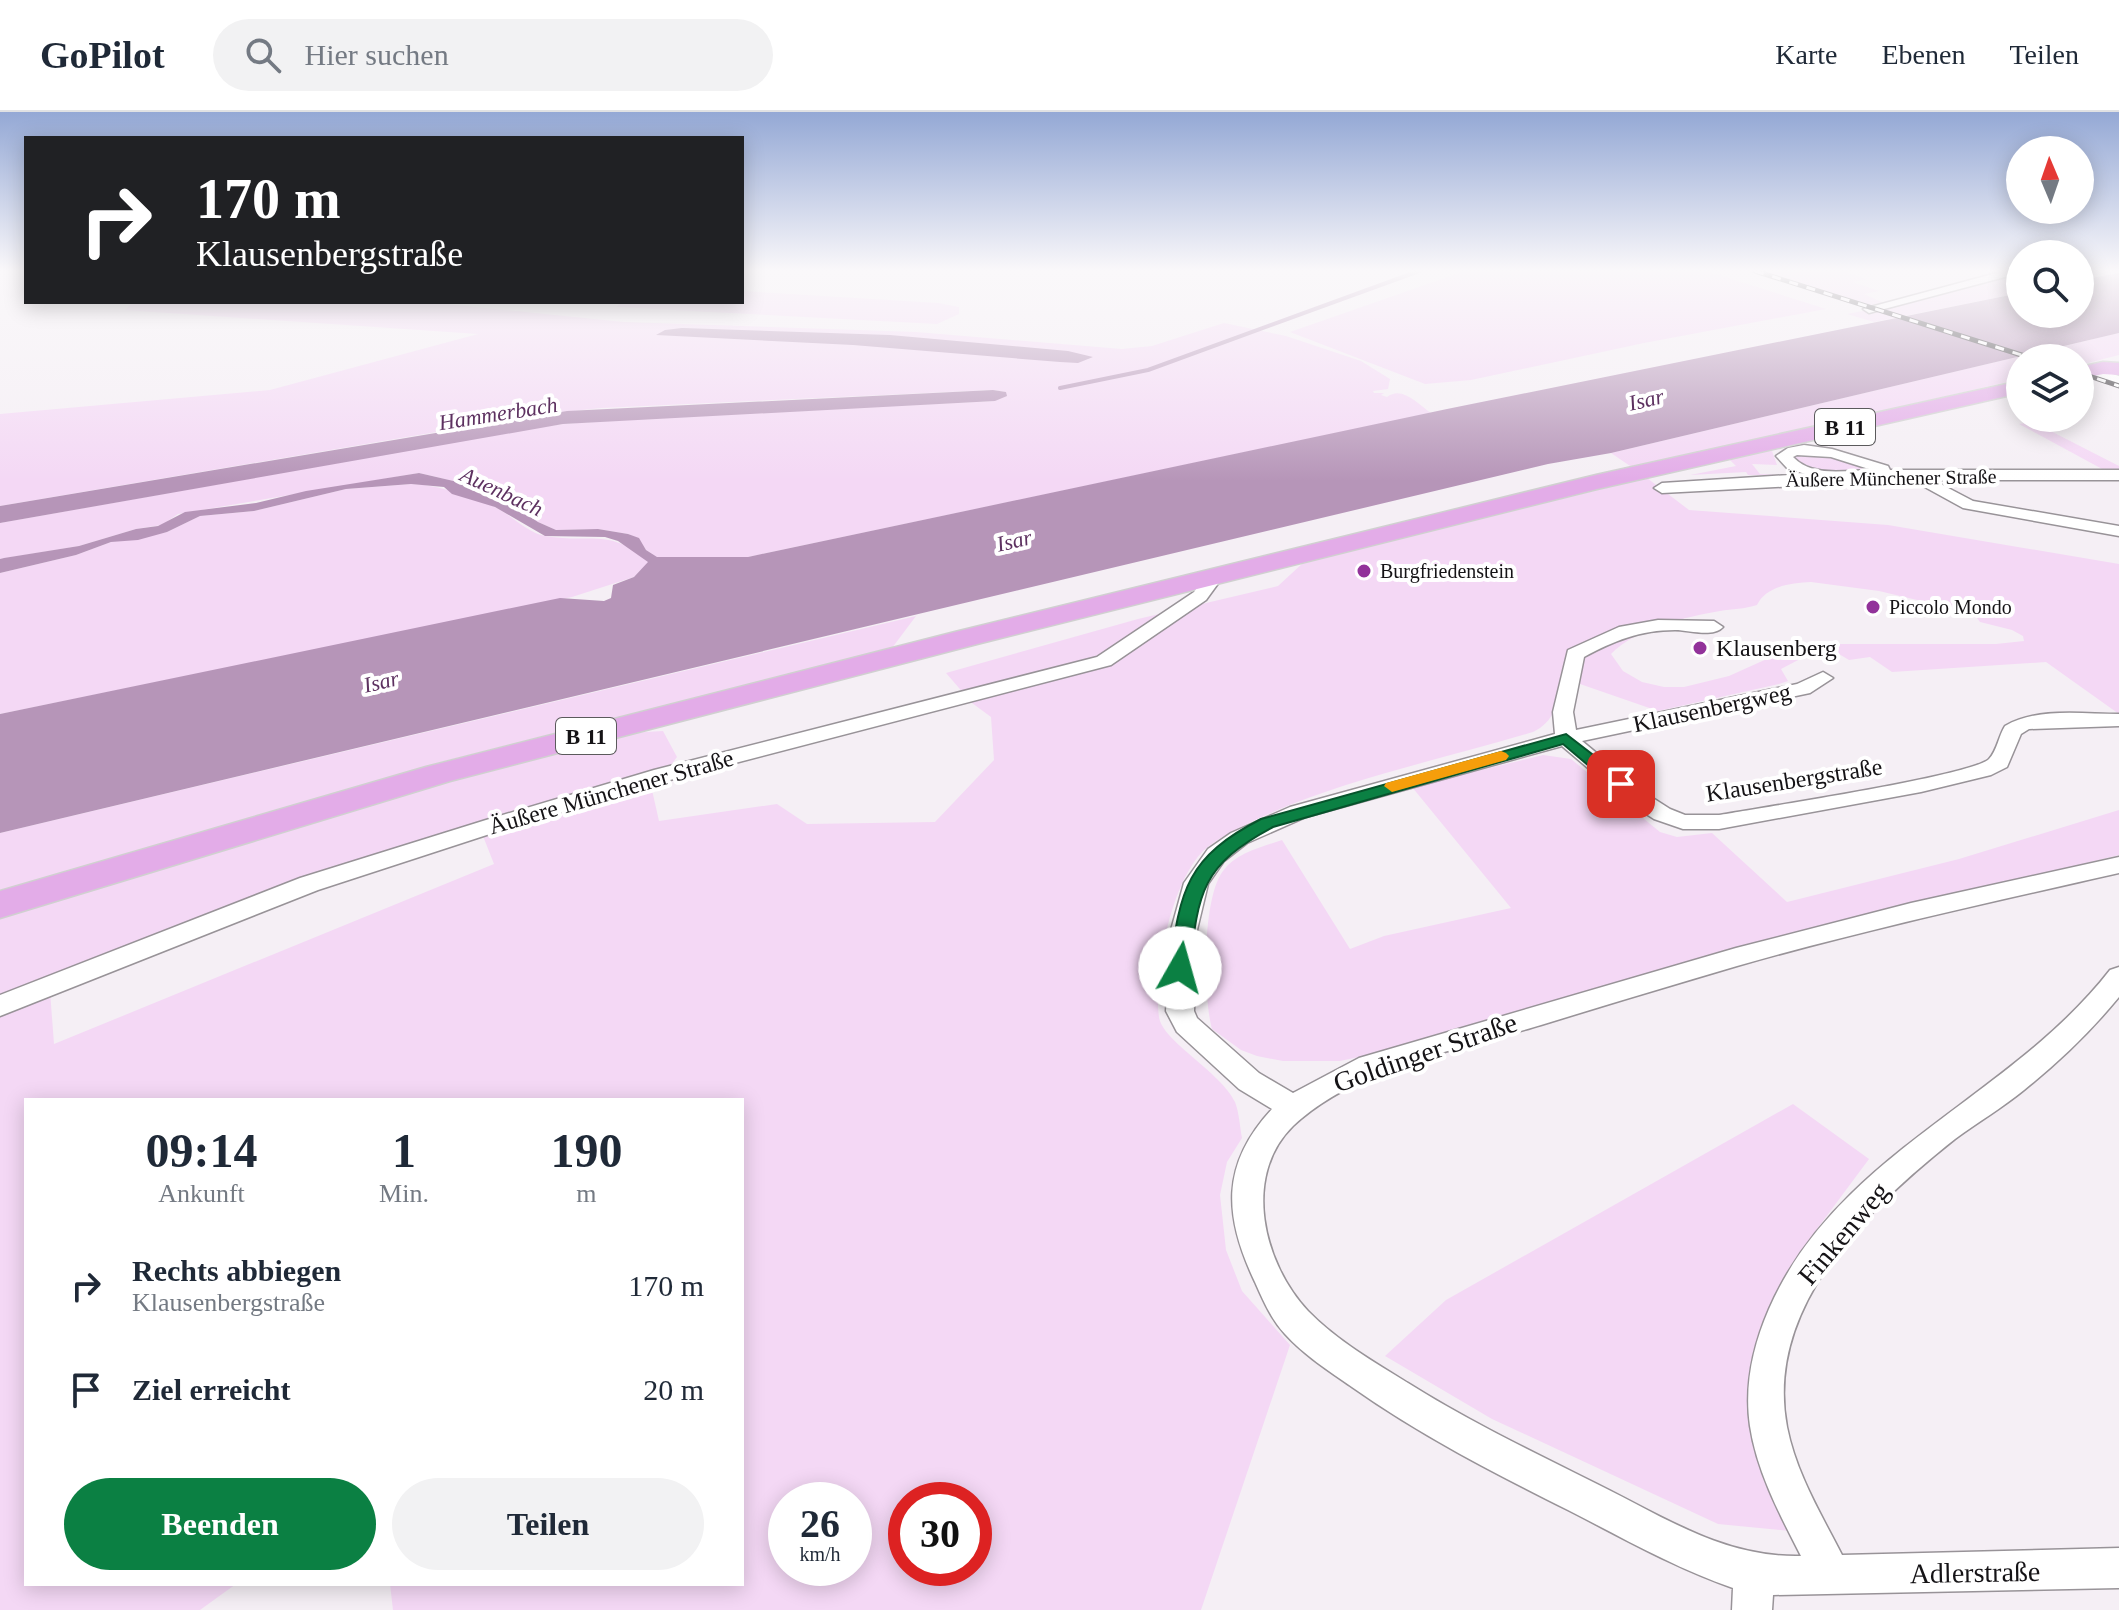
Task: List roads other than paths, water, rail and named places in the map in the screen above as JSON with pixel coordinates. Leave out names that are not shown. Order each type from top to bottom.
[{"type":"main road","name":"B 11","points":[[0,905],[438,774],[1596,482],[2006,390]]},
{"type":"street","points":[[1831,477],[1792,465],[1784,456],[1800,449],[1825,452],[1910,475],[1969,505],[2119,531]]},
{"type":"street","name":"Äußere Münchener Straße","points":[[1662,488],[1831,477],[2119,475]]},
{"type":"street","name":"Äußere Münchener Straße","points":[[0,1006],[309,884],[494,825],[662,775],[1104,661],[1200,596],[1213,578]]},
{"type":"street","points":[[1566,738],[1563,712],[1575,654],[1605,637],[1635,626],[1673,623],[1714,627]]},
{"type":"street","name":"Klausenbergweg","points":[[1293,1107],[1249,1081],[1187,1025],[1180,1011],[1184,930],[1196,883],[1216,855],[1267,823],[1566,738],[1803,689],[1823,678]]},
{"type":"street","name":"Klausenbergstraße","points":[[1566,738],[1637,798],[1662,814],[1683,822],[1719,822],[1921,785],[1983,770],[1999,762],[2012,730],[2023,724],[2044,720],[2119,720]]},
{"type":"street","name":"Goldinger Straße","points":[[1831,1575],[1753,1592],[1690,1551],[1518,1465],[1395,1396],[1321,1344],[1294,1320],[1279,1299],[1253,1239],[1246,1185],[1254,1156],[1271,1130],[1293,1107],[1323,1087],[1369,1066],[1574,1003],[1882,919],[2119,865]]},
{"type":"street","name":"Finkenweg","points":[[1831,1575],[1776,1456],[1767,1423],[1769,1355],[1787,1301],[1823,1249],[1869,1195],[1944,1131],[2025,1073],[2105,996],[2119,977]]},
{"type":"street","name":"Adlerstraße","points":[[1831,1575],[2119,1568]]},
{"type":"water","points":[[772,341],[956,341],[1068,351],[1093,357],[1078,363]]},
{"type":"water","name":"Isar","points":[[1783,341],[2086,341],[2072,344],[2006,344],[2006,360],[1611,453],[1548,464],[0,833],[0,714],[560,598],[604,601],[611,598],[613,585],[634,577],[648,562],[618,541],[605,537],[545,536],[495,507],[452,494],[444,487],[411,484],[346,489],[254,511],[200,516],[167,532],[138,540],[111,542],[76,555],[0,573],[0,559],[79,546],[136,529],[158,526],[185,512],[256,503],[306,491],[419,473],[488,489],[538,522],[556,530],[598,529],[628,534],[639,538],[646,550],[657,557],[748,557]]},
{"type":"water","points":[[993,390],[1006,392],[1007,396],[995,401],[563,424],[0,523],[0,506],[567,411]]},
{"type":"waterway","name":"Hammerbach","points":[[1060,388],[1148,370],[1228,341]]},
{"type":"railway","points":[[1977,341],[2006,350]]},
{"type":"railway","points":[[2094,378],[2119,386]]},
{"type":"place","name":"Burgfriedenstein","points":[[1364,571]]},
{"type":"place","name":"Piccolo Mondo","points":[[1873,607]]},
{"type":"place","name":"Klausenberg","points":[[1700,648]]},
{"type":"water label","name":"Auenbach","points":[[502,491]]}]
